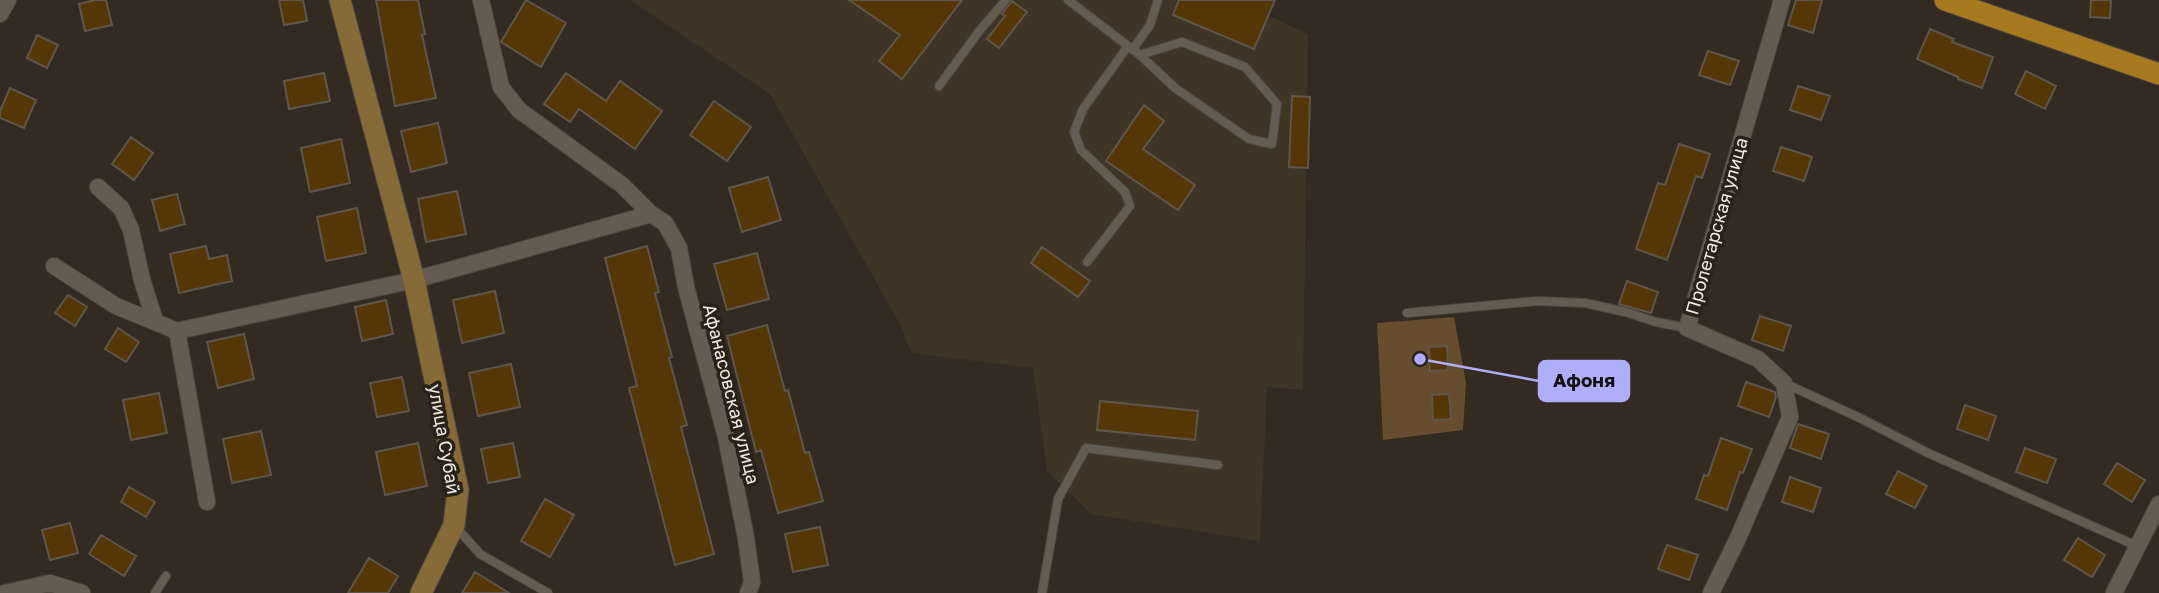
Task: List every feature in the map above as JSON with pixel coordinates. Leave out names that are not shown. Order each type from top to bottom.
[{"type":"main road","points":[[1945,0],[2159,74]]},
{"type":"street","points":[[0,14],[8,0]]},
{"type":"street","name":"улица Субай","points":[[340,0],[414,280],[458,490],[454,525],[421,593]]},
{"type":"street","name":"Афанасовская улица","points":[[481,0],[501,87],[519,110],[622,185],[664,223],[679,248],[726,437],[752,582],[748,593]]},
{"type":"street","name":"Пролетарская улица","points":[[1782,0],[1688,328],[1758,359],[1784,383]]},
{"type":"street","points":[[98,187],[121,208],[131,230],[142,280],[155,321]]},
{"type":"street","points":[[54,266],[116,306],[177,331],[414,280],[651,214]]},
{"type":"street","points":[[177,331],[207,502]]},
{"type":"street","points":[[1711,593],[1738,538],[1790,416],[1784,383]]},
{"type":"street","points":[[2114,593],[2159,504]]},
{"type":"street","points":[[5,593],[50,583],[82,593]]},
{"type":"lane","points":[[939,86],[1006,0]]},
{"type":"lane","points":[[1068,0],[1134,50],[1175,88],[1249,139],[1272,144],[1277,104],[1245,67],[1182,42],[1134,50]]},
{"type":"lane","points":[[1087,262],[1130,206],[1125,192],[1081,150],[1074,132],[1083,109],[1134,50],[1150,25],[1158,0]]},
{"type":"lane","points":[[1407,313],[1538,301],[1585,303],[1688,328]]},
{"type":"lane","points":[[1784,383],[1940,458],[2137,547]]},
{"type":"lane","points":[[1042,593],[1058,499],[1086,448],[1218,465]]},
{"type":"lane","points":[[454,525],[480,554],[548,593]]},
{"type":"lane","points":[[155,593],[166,576]]},
{"type":"shaded area","points":[[630,0],[1235,0],[1308,34],[1303,390],[1267,387],[1260,541],[1091,514],[1047,471],[1033,368],[911,353],[901,326],[770,94]]},
{"type":"shaded area","points":[[1454,317],[1466,383],[1463,430],[1383,440],[1377,323]]},
{"type":"building","points":[[106,0],[112,25],[85,31],[79,4]]},
{"type":"building","points":[[279,0],[303,0],[307,21],[284,25]]},
{"type":"building","points":[[376,0],[418,0],[425,34],[422,35],[436,98],[395,106]]},
{"type":"building","points":[[526,0],[566,23],[541,67],[501,42]]},
{"type":"building","points":[[849,0],[962,0],[902,79],[879,61],[900,35]]},
{"type":"building","points":[[1179,0],[1275,0],[1254,49],[1173,15]]},
{"type":"building","points":[[1796,0],[1822,0],[1813,33],[1788,25]]},
{"type":"building","points":[[2091,0],[2111,0],[2110,18],[2090,17]]},
{"type":"building","points":[[1012,1],[1027,12],[999,48],[987,39],[1005,16],[1002,14]]},
{"type":"building","points":[[1930,29],[1954,39],[1952,42],[1993,57],[1982,88],[1917,59]]},
{"type":"building","points":[[37,35],[58,45],[47,68],[27,58]]},
{"type":"building","points":[[1708,51],[1739,61],[1730,85],[1699,75]]},
{"type":"building","points":[[2026,71],[2056,86],[2045,109],[2015,94]]},
{"type":"building","points":[[324,73],[330,101],[289,109],[284,81]]},
{"type":"building","points":[[566,73],[606,101],[620,81],[662,111],[635,149],[579,109],[570,122],[544,104]]},
{"type":"building","points":[[1798,86],[1830,96],[1821,120],[1790,110]]},
{"type":"building","points":[[10,88],[36,100],[24,128],[0,118],[0,111]]},
{"type":"building","points":[[1292,96],[1310,97],[1308,168],[1289,167]]},
{"type":"building","points":[[714,101],[751,127],[727,161],[690,135]]},
{"type":"building","points":[[1144,105],[1164,121],[1143,149],[1195,185],[1178,210],[1106,161]]},
{"type":"building","points":[[438,123],[447,163],[411,172],[401,131]]},
{"type":"building","points":[[131,137],[153,153],[134,180],[112,164]]},
{"type":"building","points":[[341,139],[350,183],[310,192],[301,148]]},
{"type":"building","points":[[1679,144],[1710,154],[1702,178],[1696,176],[1667,260],[1636,249],[1658,183],[1665,185]]},
{"type":"building","points":[[1781,147],[1812,157],[1804,181],[1773,171]]},
{"type":"building","points":[[768,177],[781,220],[742,232],[729,188]]},
{"type":"building","points":[[457,191],[466,234],[426,242],[418,199]]},
{"type":"building","points":[[177,194],[185,224],[160,231],[152,200]]},
{"type":"building","points":[[357,208],[366,253],[326,261],[317,217]]},
{"type":"building","points":[[206,246],[209,259],[227,255],[232,281],[179,293],[170,254]]},
{"type":"building","points":[[647,246],[659,292],[655,293],[672,357],[669,358],[687,425],[681,427],[714,554],[675,565],[629,388],[637,386],[605,258]]},
{"type":"building","points":[[1042,247],[1090,281],[1078,297],[1031,263]]},
{"type":"building","points":[[757,253],[769,299],[727,310],[714,264]]},
{"type":"building","points":[[1627,281],[1658,292],[1651,313],[1619,304]]},
{"type":"building","points":[[495,291],[504,333],[462,343],[453,300]]},
{"type":"building","points":[[68,295],[87,307],[75,326],[55,313]]},
{"type":"building","points":[[386,300],[393,334],[362,341],[355,307]]},
{"type":"building","points":[[1760,316],[1791,326],[1783,351],[1752,340]]},
{"type":"building","points":[[767,325],[785,391],[788,390],[805,453],[809,452],[823,501],[778,513],[761,450],[756,452],[727,336]]},
{"type":"building","points":[[118,328],[139,342],[126,362],[105,349]]},
{"type":"building","points":[[244,334],[254,379],[218,388],[207,342]]},
{"type":"building","points":[[1447,346],[1448,370],[1430,371],[1429,347]]},
{"type":"building","points":[[511,364],[520,407],[478,416],[469,373]]},
{"type":"building","points":[[402,377],[409,411],[377,417],[370,383]]},
{"type":"building","points":[[1746,382],[1775,392],[1776,397],[1769,417],[1738,406]]},
{"type":"building","points":[[159,393],[167,433],[131,440],[123,400]]},
{"type":"building","points":[[1449,394],[1451,419],[1433,420],[1432,395]]},
{"type":"building","points":[[1100,401],[1198,411],[1195,440],[1097,430]]},
{"type":"building","points":[[1965,405],[1996,416],[1988,440],[1957,429]]},
{"type":"building","points":[[1798,424],[1829,434],[1821,459],[1790,448]]},
{"type":"building","points":[[261,431],[271,475],[232,483],[223,439]]},
{"type":"building","points":[[1721,438],[1752,449],[1743,473],[1740,472],[1727,510],[1696,499],[1704,475],[1708,476]]},
{"type":"building","points":[[418,443],[427,486],[385,495],[376,452]]},
{"type":"building","points":[[513,443],[520,477],[488,483],[481,449]]},
{"type":"building","points":[[2025,448],[2056,459],[2047,483],[2016,472]]},
{"type":"building","points":[[2117,463],[2145,480],[2132,502],[2104,484]]},
{"type":"building","points":[[1898,471],[1927,486],[1915,508],[1886,494]]},
{"type":"building","points":[[1790,477],[1821,488],[1813,512],[1782,502]]},
{"type":"building","points":[[129,487],[155,502],[146,517],[121,502]]},
{"type":"building","points":[[545,499],[574,515],[550,557],[521,541]]},
{"type":"building","points":[[70,523],[78,553],[50,560],[42,530]]},
{"type":"building","points":[[820,527],[828,565],[793,572],[785,534]]},
{"type":"building","points":[[101,535],[136,556],[124,576],[89,554]]},
{"type":"building","points":[[2078,538],[2105,555],[2092,577],[2064,560]]},
{"type":"building","points":[[1667,545],[1698,555],[1689,580],[1658,569]]},
{"type":"building","points":[[369,558],[398,576],[388,593],[348,593]]},
{"type":"building","points":[[475,572],[509,593],[462,593]]},
{"type":"place","name":"Афоня","points":[[1420,359]]}]
